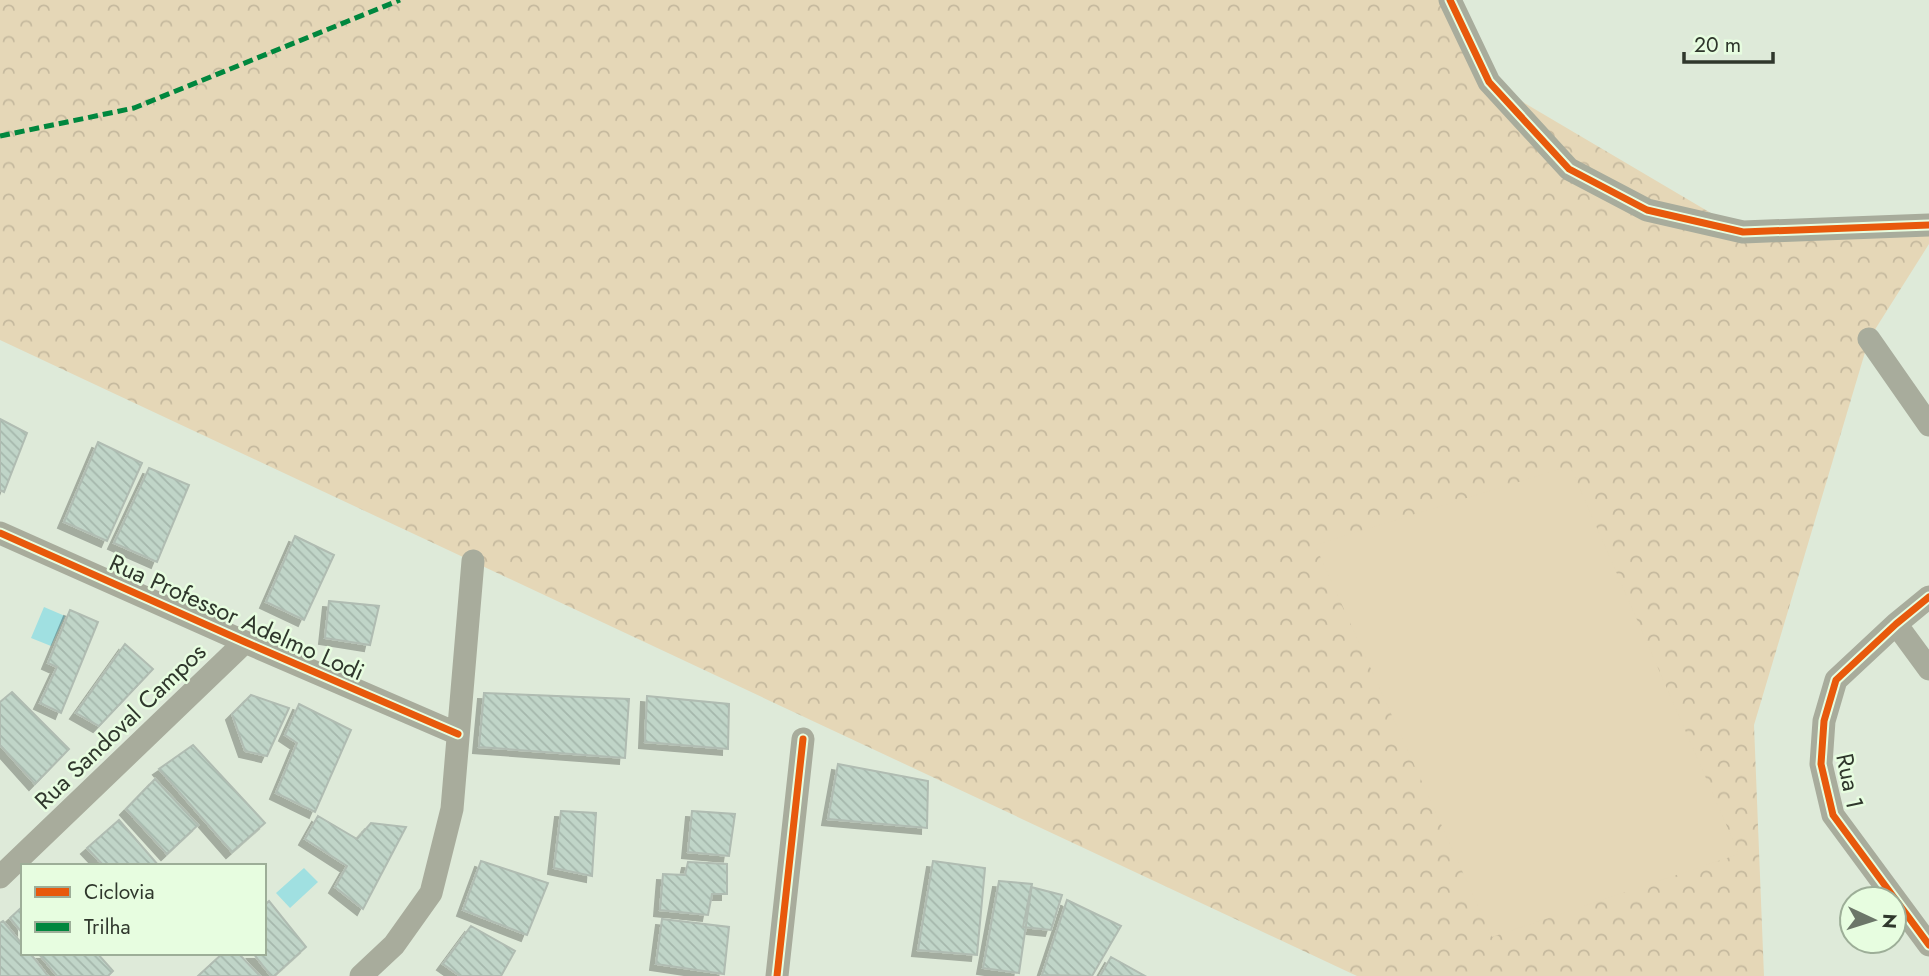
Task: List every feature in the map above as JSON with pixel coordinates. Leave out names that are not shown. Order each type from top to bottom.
[{"type":"street","points":[[1450,0],[1489,82],[1569,169],[1647,210],[1743,232],[1929,225]]},
{"type":"street","points":[[1869,339],[1929,425]]},
{"type":"street","name":"Rua Professor Adelmo Lodi","points":[[0,533],[458,734]]},
{"type":"street","points":[[361,976],[394,945],[431,893],[452,809],[473,561]]},
{"type":"street","name":"Rua 1","points":[[1929,597],[1836,680],[1824,721],[1821,764],[1833,815],[1929,945]]},
{"type":"street","points":[[1896,624],[1929,669]]},
{"type":"street","name":"Rua Sandoval Campos","points":[[0,877],[245,642]]},
{"type":"street","points":[[777,976],[803,739]]},
{"type":"green space","points":[[0,0],[1450,0],[1489,82],[1743,232],[1929,225],[1929,244],[1869,339],[1754,725],[1764,976],[1357,976],[0,340]]},
{"type":"green space","points":[[1570,466],[1739,854],[1492,937],[1315,545]]},
{"type":"water","points":[[44,607],[65,616],[51,646],[31,638]]},
{"type":"water","points":[[304,868],[318,882],[290,908],[276,893]]},
{"type":"building","points":[[0,419],[27,433],[4,492],[0,490]]},
{"type":"building","points":[[98,442],[142,463],[107,541],[64,522]]},
{"type":"building","points":[[149,468],[189,485],[157,562],[114,543]]},
{"type":"building","points":[[295,536],[334,555],[304,620],[266,602]]},
{"type":"building","points":[[329,601],[379,606],[370,645],[325,638]]},
{"type":"building","points":[[70,610],[98,622],[61,713],[40,703],[57,667],[48,663]]},
{"type":"building","points":[[125,644],[153,669],[99,726],[76,713]]},
{"type":"building","points":[[12,692],[69,749],[35,784],[0,745],[0,702]]},
{"type":"building","points":[[484,693],[629,699],[625,758],[479,747]]},
{"type":"building","points":[[251,695],[289,708],[267,756],[245,751],[232,714]]},
{"type":"building","points":[[647,696],[729,704],[728,749],[645,742]]},
{"type":"building","points":[[299,704],[351,730],[315,812],[276,793],[297,743],[285,735]]},
{"type":"building","points":[[193,745],[265,823],[232,852],[159,769]]},
{"type":"building","points":[[838,764],[928,781],[927,828],[828,819]]},
{"type":"building","points":[[155,779],[198,825],[167,854],[126,809]]},
{"type":"building","points":[[561,811],[596,813],[592,876],[554,868]]},
{"type":"building","points":[[692,811],[735,814],[729,856],[688,852]]},
{"type":"building","points":[[318,816],[357,839],[371,823],[406,827],[363,909],[335,887],[347,866],[305,839]]},
{"type":"building","points":[[119,820],[157,864],[102,864],[87,848]]},
{"type":"building","points":[[481,861],[548,883],[527,935],[463,910]]},
{"type":"building","points":[[933,861],[985,868],[977,955],[918,950]]},
{"type":"building","points":[[688,862],[727,864],[727,894],[712,894],[708,915],[660,910],[663,874],[685,875]]},
{"type":"building","points":[[999,881],[1032,884],[1019,973],[983,968]]},
{"type":"building","points":[[1031,887],[1062,895],[1051,930],[1023,927]]},
{"type":"building","points":[[1067,900],[1121,926],[1092,976],[1042,975]]},
{"type":"building","points":[[269,901],[306,947],[274,976],[271,976],[255,955],[266,955],[266,904]]},
{"type":"building","points":[[21,908],[21,932],[10,918]]},
{"type":"building","points":[[662,919],[729,927],[724,974],[656,964]]},
{"type":"building","points":[[3,921],[21,943],[21,955],[32,955],[48,976],[0,976],[0,923]]},
{"type":"building","points":[[471,926],[515,951],[501,976],[460,976],[443,964]]},
{"type":"building","points":[[40,955],[99,955],[113,971],[108,976],[57,976]]},
{"type":"building","points":[[221,955],[240,955],[260,976],[198,976]]},
{"type":"building","points":[[1111,957],[1145,976],[1100,976]]},
{"type":"marked path","points":[[0,136],[134,108],[400,0]]},
{"type":"cycle path","points":[[1450,0],[1489,82],[1569,169],[1647,210],[1743,232],[1929,225]]},
{"type":"cycle path","points":[[0,533],[458,734]]},
{"type":"cycle path","points":[[1929,597],[1836,680],[1824,721],[1821,764],[1833,815],[1929,945]]},
{"type":"cycle path","points":[[777,976],[803,739]]}]
